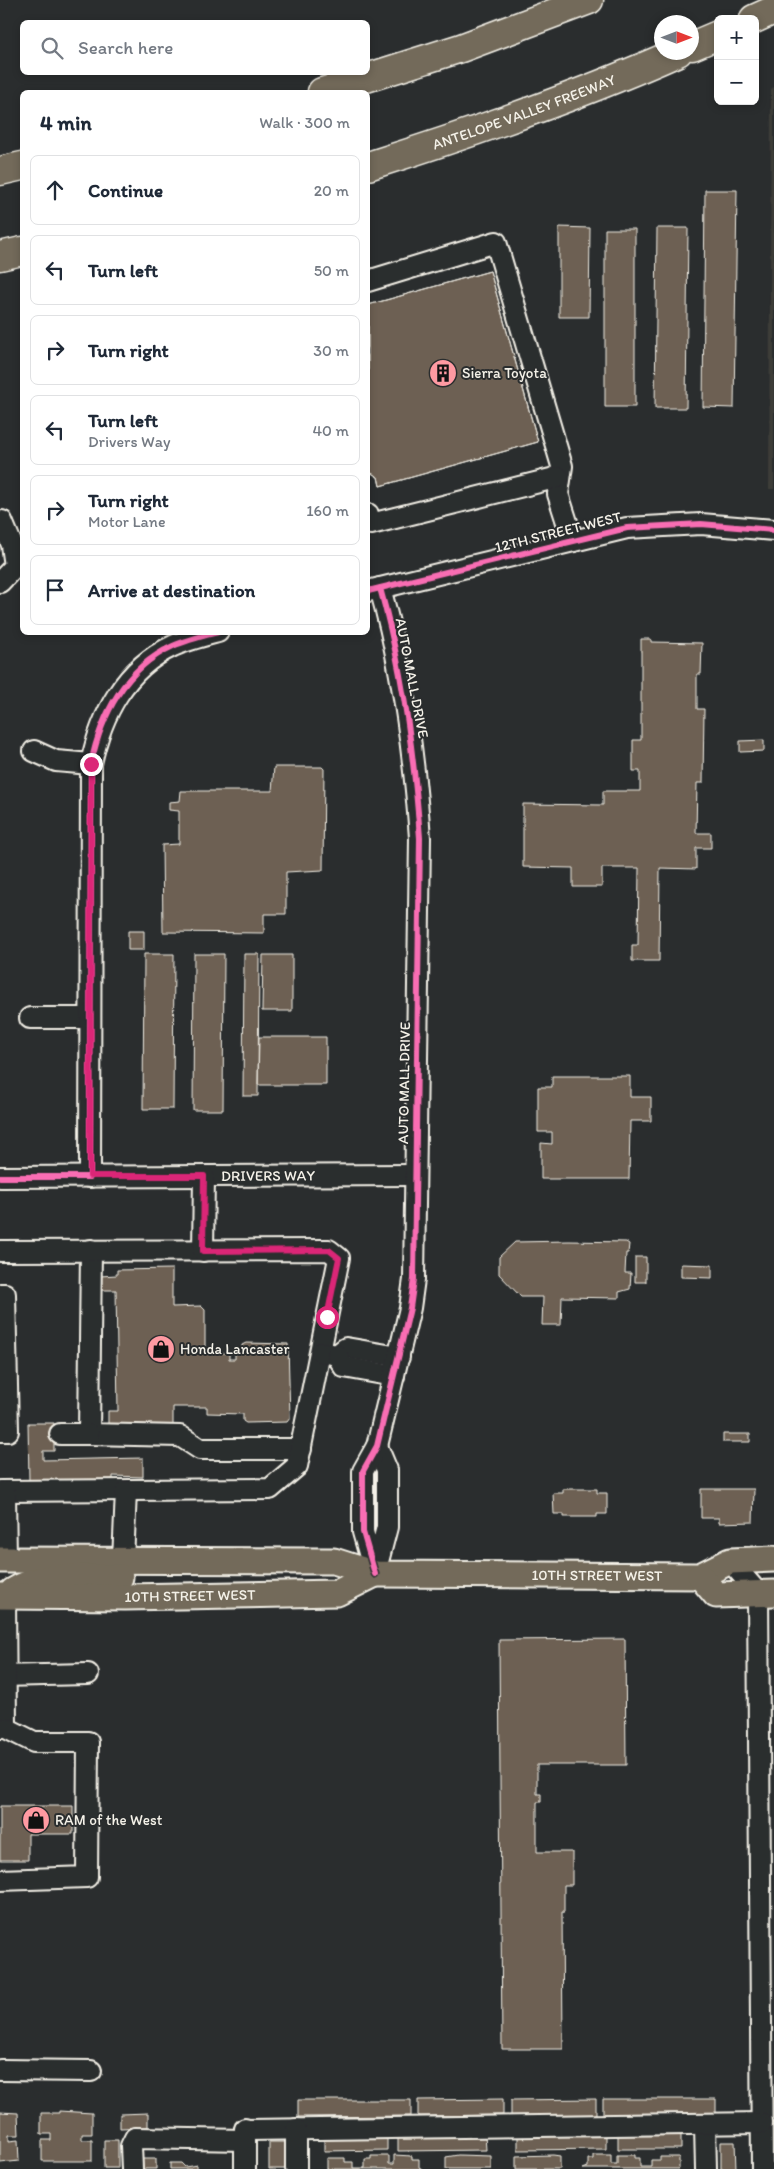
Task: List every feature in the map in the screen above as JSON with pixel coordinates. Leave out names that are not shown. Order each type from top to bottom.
[{"type":"highway","points":[[328,90],[461,48],[589,0]]},
{"type":"highway","points":[[759,17],[774,10]]},
{"type":"highway","points":[[699,43],[714,37]]},
{"type":"highway","name":"ANTELOPE VALLEY FREEWAY","points":[[370,165],[474,132],[626,75],[660,60]]},
{"type":"highway","points":[[0,171],[20,166]]},
{"type":"highway","points":[[0,256],[20,251]]},
{"type":"main road","name":"10TH STREET WEST","points":[[2,1562],[123,1560],[334,1561],[375,1574],[700,1576],[730,1561],[774,1559]]},
{"type":"main road","points":[[2,1596],[24,1583],[46,1579],[128,1577],[172,1560]]},
{"type":"main road","name":"10TH STREET WEST","points":[[2,1596],[125,1597],[337,1593],[375,1574]]},
{"type":"main road","points":[[700,1576],[716,1595],[769,1589]]},
{"type":"street","points":[[370,280],[496,242],[562,466],[558,494],[573,541]]},
{"type":"street","points":[[370,521],[371,524],[559,477]]},
{"type":"street","points":[[0,582],[15,566],[17,540],[2,521]]},
{"type":"street","name":"12TH STREET WEST","points":[[374,590],[627,528],[701,524],[774,530]]},
{"type":"street","name":"AUTO MALL DRIVE","points":[[374,590],[392,631],[407,708],[416,769],[420,838],[414,1279],[397,1367],[378,1446],[388,1470],[387,1527],[375,1574]]},
{"type":"street","points":[[90,1176],[91,764],[104,718],[127,682],[154,658],[173,646],[208,635]]},
{"type":"street","points":[[34,751],[56,761],[91,764]]},
{"type":"street","points":[[30,1018],[90,1018]]},
{"type":"street","name":"DRIVERS WAY","points":[[0,1176],[415,1175]]},
{"type":"street","points":[[203,1251],[204,1176]]},
{"type":"street","points":[[89,1434],[91,1250]]},
{"type":"street","points":[[0,1251],[329,1250],[339,1258],[329,1353],[297,1466],[270,1489],[2,1492],[2,1562]]},
{"type":"street","points":[[0,1294],[5,1294],[8,1431],[0,1432]]},
{"type":"street","points":[[329,1353],[344,1367],[397,1367]]},
{"type":"street","points":[[60,1434],[180,1436],[200,1449],[301,1449]]},
{"type":"street","points":[[123,1560],[126,1491]]},
{"type":"street","points":[[730,1561],[769,1589],[766,2135],[762,2169]]},
{"type":"street","points":[[0,1880],[87,1877],[88,1742],[34,1742],[3,1728],[2,1596]]},
{"type":"street","points":[[3,1676],[88,1674]]},
{"type":"street","points":[[0,2070],[91,2071]]},
{"type":"street","points":[[132,2169],[131,2146],[135,2138],[245,2130],[705,2124],[766,2135]]},
{"type":"street","points":[[705,2124],[706,2169]]},
{"type":"street","points":[[296,2129],[296,2169]]},
{"type":"street","points":[[245,2130],[245,2169]]},
{"type":"shaded area","points":[[774,87],[774,489],[769,489],[771,89]]},
{"type":"building","points":[[705,190],[737,190],[734,408],[703,407]]},
{"type":"building","points":[[559,227],[590,228],[589,317],[559,317]]},
{"type":"building","points":[[657,228],[688,228],[686,408],[655,408]]},
{"type":"building","points":[[605,229],[635,229],[635,407],[605,407]]},
{"type":"building","name":"Sierra Toyota","points":[[490,271],[538,442],[380,486],[378,477],[370,472],[370,304]]},
{"type":"building","name":"Sierra Toyota","points":[[490,271],[538,442],[380,486],[378,477],[370,472],[370,304]]},
{"type":"building","points":[[641,639],[651,639],[651,642],[702,643],[701,674],[697,674],[697,709],[704,709],[703,783],[697,783],[696,833],[711,833],[711,848],[696,848],[696,869],[660,868],[659,961],[632,961],[632,945],[638,945],[639,868],[602,868],[602,887],[573,887],[573,868],[523,867],[523,804],[603,805],[603,791],[640,791],[640,771],[633,771],[633,740],[641,740]]},
{"type":"building","points":[[764,740],[764,751],[740,752],[740,741]]},
{"type":"building","points":[[274,767],[322,767],[324,769],[323,870],[286,872],[286,914],[264,914],[264,933],[163,932],[162,845],[179,844],[179,811],[169,810],[169,802],[180,801],[181,791],[272,791]]},
{"type":"building","points":[[128,931],[144,931],[144,950],[128,950]]},
{"type":"building","points":[[144,954],[174,954],[173,1109],[143,1109]]},
{"type":"building","points":[[194,954],[224,954],[223,1110],[193,1110]]},
{"type":"building","points":[[244,954],[259,954],[258,1096],[243,1096]]},
{"type":"building","points":[[263,955],[292,955],[292,1011],[262,1011]]},
{"type":"building","points":[[259,1037],[326,1037],[326,1085],[258,1085]]},
{"type":"building","points":[[552,1076],[630,1076],[630,1097],[651,1097],[651,1121],[630,1121],[629,1179],[541,1179],[541,1143],[552,1144],[552,1132],[538,1132],[538,1087],[552,1087]]},
{"type":"building","points":[[515,1242],[626,1242],[629,1244],[628,1253],[626,1253],[625,1273],[631,1273],[630,1289],[619,1292],[619,1298],[562,1297],[561,1325],[542,1325],[543,1297],[521,1297],[499,1274],[499,1257]]},
{"type":"building","points":[[635,1257],[646,1257],[646,1282],[635,1282]]},
{"type":"building","points":[[681,1264],[712,1265],[712,1278],[681,1277]]},
{"type":"building","name":"Honda Lancaster","points":[[172,1269],[172,1307],[201,1306],[205,1310],[205,1353],[229,1353],[229,1359],[235,1359],[235,1351],[242,1351],[242,1345],[246,1343],[288,1344],[290,1418],[287,1422],[246,1423],[243,1421],[243,1414],[207,1413],[207,1407],[173,1407],[173,1426],[108,1427],[108,1411],[118,1411],[116,1290],[100,1290],[100,1276],[117,1275],[117,1270]]},
{"type":"building","points":[[28,1423],[54,1423],[54,1451],[43,1451],[43,1460],[143,1458],[143,1477],[113,1476],[113,1480],[29,1480]]},
{"type":"building","points":[[723,1434],[750,1434],[750,1442],[723,1442]]},
{"type":"building","points":[[563,1489],[597,1489],[597,1493],[607,1493],[607,1514],[597,1514],[597,1517],[564,1517],[564,1514],[554,1514],[553,1493],[563,1493]]},
{"type":"building","points":[[701,1489],[754,1489],[753,1522],[719,1523],[719,1518],[701,1518]]},
{"type":"building","points":[[625,1639],[626,1765],[537,1765],[537,1794],[541,1794],[541,1802],[537,1802],[537,1852],[572,1852],[572,1885],[564,1885],[564,1912],[562,1912],[563,2049],[502,2049],[499,1640]]},
{"type":"building","name":"RAM of the West","points":[[0,1806],[73,1806],[73,1834],[28,1834],[28,1860],[0,1860]]},
{"type":"building","points":[[503,2099],[503,2115],[418,2116],[418,2100]]},
{"type":"building","points":[[596,2099],[596,2115],[511,2116],[511,2100]]},
{"type":"building","points":[[603,2099],[716,2099],[716,2115],[603,2115]]},
{"type":"building","points":[[298,2100],[411,2100],[411,2116],[298,2117]]},
{"type":"building","points":[[59,2111],[92,2113],[92,2134],[82,2134],[82,2140],[92,2140],[92,2161],[42,2161],[42,2140],[51,2140],[51,2134],[41,2134],[41,2113],[59,2113]]},
{"type":"building","points":[[0,2112],[18,2113],[19,2135],[9,2135],[9,2141],[18,2140],[19,2161],[0,2163]]},
{"type":"building","points":[[148,2113],[148,2127],[120,2128],[120,2114]]},
{"type":"building","points":[[485,2135],[486,2150],[398,2151],[398,2136]]},
{"type":"building","points":[[518,2135],[606,2135],[606,2149],[518,2150]]},
{"type":"building","points":[[618,2135],[681,2135],[681,2149],[618,2149]]},
{"type":"building","points":[[324,2136],[387,2136],[387,2150],[324,2151]]},
{"type":"building","points":[[104,2140],[118,2140],[118,2168],[104,2168]]},
{"type":"building","points":[[269,2142],[285,2142],[285,2169],[269,2169]]},
{"type":"building","points":[[721,2142],[735,2142],[736,2169],[721,2169]]},
{"type":"building","points":[[394,2155],[412,2156],[412,2159],[419,2159],[419,2167],[422,2169],[327,2169],[327,2158],[345,2158],[345,2162],[353,2162],[353,2168],[365,2168],[365,2159],[371,2159],[371,2156],[389,2156],[389,2164],[394,2164]]},
{"type":"building","points":[[458,2155],[491,2156],[491,2169],[446,2169],[446,2157]]},
{"type":"building","points":[[593,2155],[611,2155],[611,2164],[617,2164],[617,2155],[635,2155],[635,2158],[640,2158],[640,2167],[651,2167],[651,2160],[660,2160],[660,2157],[679,2157],[679,2169],[583,2169],[588,2167],[588,2159],[593,2159]]},
{"type":"building","points":[[516,2156],[560,2156],[560,2169],[516,2169]]},
{"type":"building","points":[[142,2159],[156,2159],[156,2169],[142,2169]]},
{"type":"building","points":[[170,2163],[181,2163],[185,2167],[197,2165],[197,2169],[170,2169]]},
{"type":"cycle path","points":[[370,591],[627,528],[701,524],[774,530]]},
{"type":"cycle path","points":[[375,1574],[363,1532],[363,1471],[377,1446],[410,1308],[414,1279],[420,838],[406,712],[395,650],[380,588]]},
{"type":"cycle path","points":[[0,1177],[90,1177],[91,764],[101,728],[118,695],[129,680],[156,655],[173,646],[207,635]]},
{"type":"place","name":"Sierra Toyota","points":[[443,373]]},
{"type":"place","name":"Honda Lancaster","points":[[161,1349]]},
{"type":"place","name":"RAM of the West","points":[[36,1820]]},
{"type":"route","points":[[91,764],[90,1176],[204,1176],[203,1251],[329,1250],[339,1258],[327,1317]]}]
